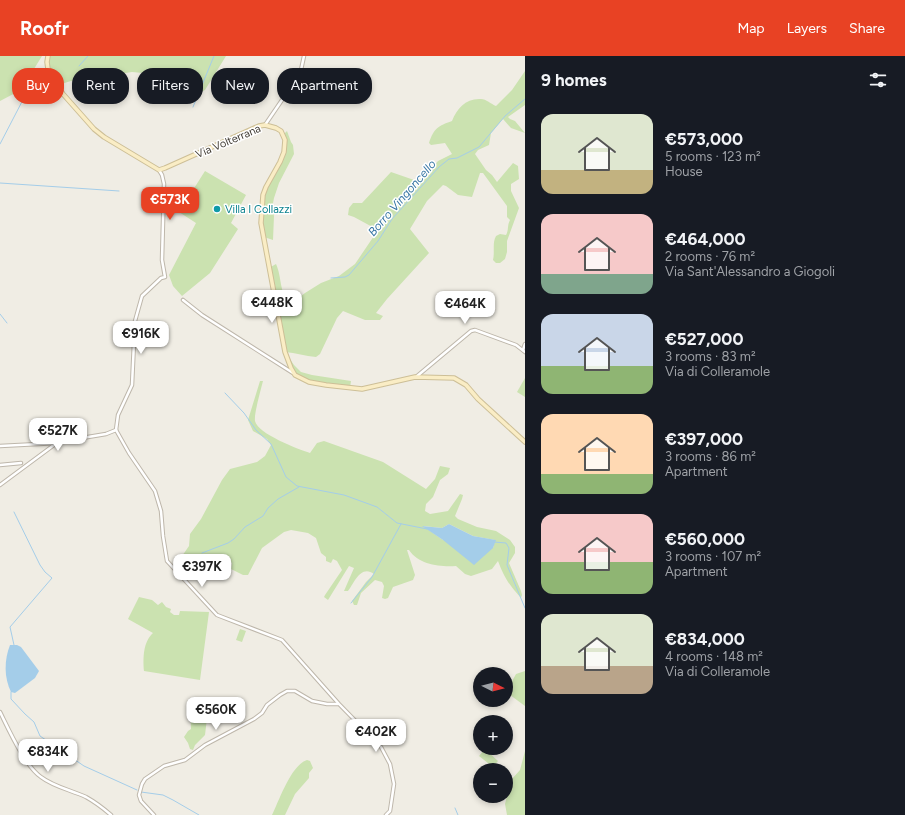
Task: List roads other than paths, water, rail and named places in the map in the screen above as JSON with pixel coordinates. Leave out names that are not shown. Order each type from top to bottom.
[{"type":"main road","points":[[48,56],[48,69],[53,79],[63,94],[94,129],[104,137],[159,170]]},
{"type":"main road","name":"Via Volterrana","points":[[159,170],[248,130],[270,125],[280,131],[285,140],[284,152],[263,195],[261,223],[285,352],[290,368],[295,375]]},
{"type":"main road","points":[[295,375],[309,382],[362,389],[415,377],[454,378],[460,380],[466,385],[478,399],[525,442]]},
{"type":"street","points":[[265,125],[297,78],[301,70],[304,56]]},
{"type":"street","points":[[159,170],[164,184],[162,260],[165,277],[161,278],[142,296],[135,321],[132,385],[118,415],[116,430],[129,453],[155,491],[161,511],[167,561],[217,615],[282,640],[339,704],[381,747],[390,764],[394,784],[390,811],[386,815]]},
{"type":"street","points":[[183,300],[202,315],[295,375]]},
{"type":"street","points":[[415,377],[471,330],[475,330],[516,345],[524,351],[525,344]]},
{"type":"street","points":[[0,446],[58,442],[106,434],[116,430]]},
{"type":"street","points":[[0,485],[58,442]]},
{"type":"street","points":[[0,465],[21,463]]},
{"type":"street","points":[[154,815],[141,800],[139,795],[145,779],[164,766],[185,760],[205,745],[254,719],[262,713],[267,705],[280,695],[287,691],[295,691],[312,701],[327,704],[339,704]]},
{"type":"street","points":[[0,712],[9,731],[32,770],[49,782],[86,798],[111,815]]},
{"type":"water","points":[[449,524],[473,536],[496,540],[493,548],[474,565],[443,540],[422,526],[442,528]]},
{"type":"water","points":[[10,645],[17,645],[21,647],[39,671],[35,678],[15,693],[11,692],[6,675],[6,663]]},
{"type":"waterway","points":[[79,66],[88,56]]},
{"type":"waterway","points":[[193,107],[214,56]]},
{"type":"waterway","name":"Borro Vingoncello","points":[[331,278],[345,277],[349,275],[378,241],[392,219],[439,167],[449,159],[457,158],[479,147],[505,116],[525,99]]},
{"type":"waterway","points":[[0,144],[21,104]]},
{"type":"waterway","points":[[0,183],[119,191]]},
{"type":"waterway","points":[[0,314],[7,323]]},
{"type":"waterway","points":[[225,393],[244,413],[256,430],[271,444],[286,477],[297,486],[344,495],[377,507],[397,523],[427,529]]},
{"type":"waterway","points":[[202,553],[228,543],[234,539],[245,527],[263,516],[268,508],[278,499],[299,487]]},
{"type":"waterway","points":[[14,512],[40,565],[52,578],[10,627],[14,645]]},
{"type":"waterway","points":[[351,603],[372,577],[401,524]]},
{"type":"waterway","points":[[494,542],[506,543],[509,548],[507,565],[525,608]]},
{"type":"waterway","points":[[11,692],[11,699],[34,722],[40,736],[84,766],[137,790]]},
{"type":"waterway","points":[[141,792],[163,795],[199,815]]},
{"type":"waterway","points":[[455,808],[458,815]]},
{"type":"place","name":"Villa I Collazzi","points":[[217,209]]}]
